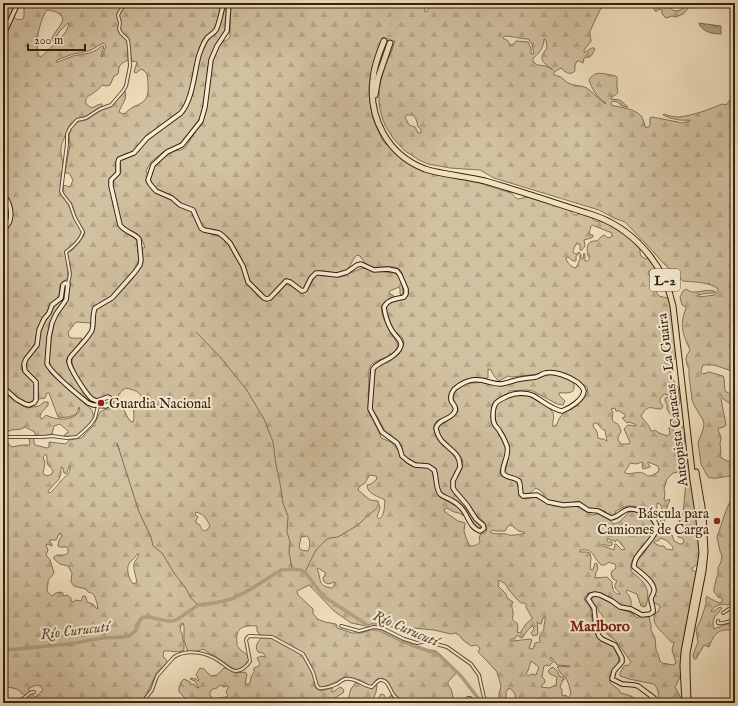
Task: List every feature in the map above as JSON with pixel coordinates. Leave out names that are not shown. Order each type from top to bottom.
[{"type":"highway","name":"Autopista Caracas - La Guaira","points":[[384,41],[373,74],[372,103],[381,130],[399,154],[409,161],[424,168],[492,183],[605,220],[625,231],[638,242],[651,256],[663,275],[673,306],[702,548],[700,568],[684,656],[683,670],[685,703]]},
{"type":"highway","name":"Autopista Caracas - La Guaira","points":[[390,43],[378,78],[375,91],[376,102],[379,117],[384,129],[392,142],[401,151],[414,160],[430,167],[492,180],[606,217],[627,229],[645,245],[660,264],[668,279],[676,306],[695,467],[703,513],[705,549],[704,568],[688,653],[688,703]]},
{"type":"main road","points":[[3,36],[18,3]]},
{"type":"main road","points":[[3,387],[15,398],[25,404],[35,402],[36,382],[25,371],[24,364],[37,345],[39,330],[52,305],[60,298],[63,284],[65,283],[68,284],[66,300],[56,314],[52,323],[49,337],[47,364],[58,377],[87,402],[98,406],[108,406],[111,403],[111,399],[107,397],[97,401],[92,399],[70,363],[70,358],[90,334],[93,327],[95,308],[112,298],[132,277],[141,260],[138,238],[120,225],[111,182],[118,173],[119,159],[134,153],[147,138],[178,116],[183,110],[191,94],[195,71],[202,49],[206,40],[216,28],[224,3]]},
{"type":"main road","points":[[229,3],[227,31],[216,46],[211,60],[206,101],[201,121],[182,145],[167,152],[152,167],[148,182],[156,191],[172,198],[180,205],[193,210],[202,229],[219,233],[225,238],[243,266],[248,282],[264,298],[270,298],[286,281],[290,282],[302,291],[305,290],[314,274],[318,272],[336,275],[347,272],[361,264],[374,270],[388,269],[397,271],[406,289],[406,294],[402,297],[393,299],[384,307],[390,328],[400,339],[400,344],[398,350],[393,356],[377,364],[373,369],[370,410],[382,432],[398,445],[402,456],[415,465],[428,466],[434,470],[440,494],[452,500],[461,508],[471,525],[476,530],[482,530],[484,528],[483,525],[476,519],[453,488],[453,481],[460,467],[458,457],[454,451],[441,441],[437,434],[436,428],[438,423],[451,417],[455,412],[456,406],[452,402],[451,398],[454,390],[471,380],[484,380],[498,384],[549,373],[567,376],[582,386],[584,391],[582,397],[562,411],[553,408],[528,394],[512,394],[495,403],[493,412],[494,423],[501,433],[508,451],[503,472],[504,474],[518,481],[520,485],[520,494],[523,496],[537,495],[545,501],[563,505],[579,504],[588,510],[600,512],[611,518],[617,516],[625,510],[635,509],[654,520],[656,527],[655,533],[642,550],[634,565],[635,568],[649,580],[653,586],[654,591],[651,600],[654,608],[653,612],[650,614],[642,614],[631,609],[620,607],[598,594],[591,595],[588,599],[594,608],[596,628],[599,636],[615,645],[622,658],[622,662],[614,671],[612,679],[622,684],[638,686],[654,698],[656,703]]},
{"type":"main road","points":[[3,195],[9,202],[11,215],[10,222],[3,231]]},
{"type":"street","points":[[68,284],[70,274],[66,253],[74,247],[83,232],[75,218],[70,204],[63,196],[61,191],[68,144],[67,134],[75,121],[86,118],[100,108],[111,105],[126,86],[130,66],[130,48],[128,40],[119,29],[120,23],[118,15],[126,3]]},
{"type":"street","points":[[3,437],[76,437],[93,421],[98,406]]},
{"type":"street","points":[[735,581],[735,596]]},
{"type":"street","points":[[723,613],[729,609],[733,609],[735,611]]},
{"type":"street","points":[[718,621],[722,623],[735,619]]},
{"type":"street","points":[[341,626],[359,632],[374,627],[382,628],[404,639],[417,643],[426,641],[447,647],[471,664],[479,675],[484,698],[487,703]]},
{"type":"street","points":[[142,703],[152,690],[157,676],[178,655],[186,653],[202,653],[215,658],[231,670],[239,671],[249,664],[250,661],[246,640],[249,636],[274,637],[304,654],[313,672],[317,686],[321,689],[336,685],[346,679],[356,680],[371,687],[378,681],[382,680],[385,681],[394,696],[403,703]]},
{"type":"street","points":[[18,703],[30,693],[34,692]]},
{"type":"street","points":[[468,698],[470,698],[474,703]]},
{"type":"green space","points":[[3,3],[416,3],[416,7],[419,8],[421,6],[419,3],[425,3],[427,6],[424,11],[426,12],[432,6],[432,3],[606,3],[600,10],[590,31],[591,41],[584,50],[585,52],[591,48],[594,48],[595,49],[592,55],[584,58],[583,63],[577,61],[575,71],[568,73],[561,68],[554,72],[554,75],[561,77],[567,83],[587,88],[605,104],[606,103],[595,93],[589,80],[596,74],[616,76],[618,79],[618,92],[611,97],[611,99],[620,100],[628,107],[622,106],[618,102],[613,101],[611,105],[638,113],[646,128],[650,126],[650,118],[652,117],[683,123],[690,121],[669,118],[663,115],[679,117],[701,112],[722,104],[726,105],[735,94],[735,372],[714,365],[703,365],[701,373],[703,374],[709,372],[723,376],[725,391],[735,397],[735,401],[732,405],[722,398],[721,399],[726,425],[718,430],[721,437],[720,457],[727,461],[735,462],[735,477],[728,476],[712,478],[708,477],[701,464],[698,443],[704,424],[692,399],[689,369],[686,359],[690,350],[682,325],[686,307],[682,305],[680,297],[686,289],[692,292],[710,290],[716,292],[701,294],[699,297],[715,295],[718,292],[718,289],[711,285],[683,281],[663,263],[625,222],[599,210],[494,178],[480,170],[450,168],[428,164],[405,151],[393,138],[385,125],[379,105],[379,88],[385,65],[395,41],[384,37],[374,61],[369,88],[373,119],[383,141],[402,160],[417,168],[474,181],[511,193],[518,199],[527,197],[541,200],[570,210],[574,215],[580,213],[591,217],[595,221],[614,226],[640,249],[641,256],[646,259],[649,258],[656,268],[655,270],[651,269],[648,273],[659,296],[667,298],[670,303],[676,345],[676,357],[670,365],[670,372],[678,387],[680,402],[677,412],[676,425],[667,409],[665,401],[665,398],[667,397],[673,398],[669,395],[664,394],[660,399],[663,406],[661,409],[648,408],[641,416],[648,424],[651,431],[655,430],[667,436],[670,434],[670,426],[678,433],[684,425],[684,445],[679,454],[680,471],[673,473],[667,479],[664,489],[664,500],[670,500],[667,507],[664,525],[669,530],[669,533],[672,535],[674,541],[683,544],[684,540],[678,537],[678,535],[685,535],[687,531],[685,527],[680,524],[679,520],[683,515],[686,462],[688,460],[690,462],[700,556],[698,563],[692,568],[692,570],[697,574],[680,677],[675,687],[682,700],[682,703],[659,703],[658,691],[654,684],[620,676],[624,666],[628,666],[631,662],[617,642],[607,634],[603,625],[604,619],[592,600],[595,595],[607,599],[620,609],[632,613],[637,618],[641,616],[649,617],[651,630],[655,638],[656,650],[660,661],[662,663],[673,665],[676,663],[672,650],[674,642],[671,642],[656,626],[654,618],[655,613],[658,612],[660,607],[651,600],[655,589],[636,566],[637,560],[643,555],[658,531],[662,508],[660,504],[657,503],[657,509],[654,516],[635,506],[627,506],[616,511],[612,517],[605,511],[589,508],[579,501],[566,504],[548,500],[542,492],[536,488],[529,494],[523,494],[521,484],[517,478],[505,473],[509,448],[502,431],[495,424],[494,416],[497,404],[505,398],[515,394],[530,397],[541,402],[551,410],[554,415],[553,426],[555,426],[562,415],[585,397],[588,391],[587,387],[572,377],[557,372],[512,377],[508,376],[499,381],[491,370],[488,369],[488,378],[470,379],[459,383],[454,387],[451,393],[454,406],[452,412],[450,415],[436,422],[434,425],[436,434],[456,458],[458,463],[458,467],[453,478],[456,478],[461,470],[463,464],[462,459],[459,454],[444,442],[440,437],[437,428],[458,412],[453,399],[454,393],[457,389],[462,385],[469,383],[481,382],[500,385],[536,376],[551,374],[560,375],[571,380],[574,385],[573,391],[568,393],[559,393],[565,401],[563,405],[557,404],[533,391],[527,390],[510,391],[493,403],[491,417],[492,423],[501,437],[506,449],[506,454],[500,473],[503,477],[516,481],[520,496],[525,499],[535,497],[545,502],[562,507],[576,506],[592,515],[601,514],[609,519],[613,524],[620,521],[629,512],[636,512],[645,515],[653,524],[653,531],[650,538],[633,558],[631,565],[632,572],[646,586],[648,595],[646,606],[641,606],[637,594],[627,590],[626,592],[631,601],[630,608],[621,606],[607,596],[597,592],[592,592],[584,598],[590,607],[594,631],[599,638],[613,646],[619,658],[618,664],[613,670],[610,683],[621,693],[631,696],[642,703],[600,703],[600,701],[596,703],[516,703],[515,694],[509,688],[506,692],[506,700],[499,700],[501,686],[497,672],[478,652],[480,649],[476,645],[471,646],[455,633],[451,634],[434,630],[414,628],[408,631],[403,631],[384,624],[371,624],[366,626],[351,623],[334,611],[309,585],[297,591],[298,595],[313,609],[313,614],[317,619],[336,624],[337,628],[352,633],[361,633],[374,629],[380,629],[403,643],[412,644],[424,650],[436,651],[457,672],[448,682],[454,703],[405,703],[395,695],[385,680],[377,679],[371,686],[360,680],[345,677],[321,688],[314,682],[315,687],[321,691],[331,688],[333,689],[331,691],[333,692],[340,687],[344,690],[343,693],[333,699],[322,700],[320,703],[208,703],[210,702],[209,700],[196,702],[185,698],[180,693],[179,688],[184,679],[190,682],[191,685],[194,684],[199,688],[195,681],[190,679],[199,680],[196,675],[200,668],[204,669],[211,676],[217,675],[224,668],[242,673],[245,672],[247,674],[245,684],[250,684],[254,668],[260,664],[257,658],[261,656],[266,657],[263,653],[258,652],[256,648],[262,637],[273,639],[302,653],[275,637],[260,635],[257,631],[257,626],[248,626],[241,628],[237,633],[237,645],[247,655],[248,660],[243,667],[234,669],[203,649],[188,652],[184,640],[183,623],[180,630],[184,643],[184,650],[179,652],[164,651],[163,656],[167,663],[157,672],[145,697],[140,703],[35,703],[33,698],[24,695],[17,689],[8,687],[3,689],[3,438],[6,439],[12,447],[29,445],[29,439],[32,438],[34,439],[35,445],[47,448],[49,447],[49,442],[66,444],[69,440],[81,438],[94,425],[100,412],[107,409],[123,408],[128,418],[131,422],[133,422],[134,409],[142,400],[139,393],[126,388],[119,394],[112,406],[113,399],[108,395],[100,401],[94,403],[88,401],[64,382],[51,367],[49,356],[54,324],[58,313],[68,299],[71,269],[68,262],[68,277],[60,285],[59,298],[42,319],[35,343],[21,366],[23,372],[35,381],[35,400],[28,403],[20,400],[3,384],[3,233],[10,218],[11,207],[10,202],[3,194],[3,39],[8,31],[6,29],[3,32]],"holes":[[[22,5],[24,7],[23,19],[20,20],[15,18],[14,16],[16,9]],[[47,10],[58,13],[63,19],[51,41],[55,39],[59,32],[69,23],[64,35],[40,57],[37,47],[38,34],[44,14]],[[230,11],[230,37],[219,44],[226,28]],[[505,36],[528,39],[532,44],[534,54],[531,54],[531,48],[528,42],[516,41],[514,44],[510,45],[508,41],[503,38]],[[544,39],[546,40],[547,48],[542,59],[553,70],[546,66],[537,65],[533,61],[533,58],[541,49]],[[103,43],[106,46],[102,57],[104,46],[92,52],[73,56],[56,62],[57,60],[73,54],[91,50]],[[129,44],[131,58],[133,62],[137,62],[134,72],[136,73],[142,69],[147,74],[148,88],[146,99],[123,114],[119,112],[125,99],[125,91],[111,106],[101,110],[86,120],[79,121],[72,127],[69,135],[70,145],[65,173],[69,173],[73,180],[70,187],[63,185],[64,192],[62,194],[60,188],[63,166],[61,146],[68,128],[75,120],[86,117],[102,106],[102,104],[100,104],[90,107],[86,104],[86,99],[102,85],[110,85],[114,76],[118,74],[121,64],[128,60]],[[209,64],[207,103],[203,120],[185,148],[167,154],[154,166],[152,175],[148,175],[146,171],[151,162],[163,152],[181,144],[198,123],[203,108]],[[406,115],[412,115],[415,117],[418,127],[421,129],[421,133],[418,133],[415,127],[409,125],[405,117]],[[137,148],[139,149],[136,154],[120,161],[121,172],[114,180],[111,191],[109,184],[115,175],[118,158],[131,153]],[[71,207],[73,207],[76,217],[85,232],[77,245],[69,251],[82,233],[72,214]],[[592,225],[612,233],[612,236],[608,238],[604,235],[597,241],[589,243],[587,250],[589,260],[585,261],[584,253],[583,259],[581,258],[581,254],[580,255],[576,268],[571,266],[566,258],[568,257],[573,261],[576,261],[576,256],[580,253],[574,253],[574,247],[577,244],[580,244],[580,250],[582,250],[585,246],[584,240],[593,237],[593,235],[589,234]],[[122,229],[134,233],[142,240],[145,247],[141,248],[141,266],[130,282],[120,292],[96,310],[89,338],[73,356],[72,360],[73,367],[80,383],[72,374],[66,361],[82,339],[69,337],[68,332],[76,322],[91,323],[96,306],[113,295],[136,268],[139,259],[137,241]],[[209,229],[215,230],[226,236],[231,241],[242,259],[251,282],[266,297],[271,296],[285,279],[292,281],[299,288],[305,289],[310,277],[315,272],[322,271],[339,273],[346,271],[357,255],[372,267],[394,267],[401,271],[409,294],[405,299],[391,302],[385,308],[391,328],[402,337],[404,343],[398,355],[389,362],[379,365],[375,370],[371,406],[385,431],[398,441],[404,456],[415,463],[429,464],[436,468],[438,484],[442,493],[457,502],[472,521],[481,528],[475,520],[464,498],[477,516],[484,522],[487,529],[486,532],[480,535],[479,543],[470,546],[464,531],[465,523],[458,521],[445,512],[444,509],[447,508],[464,515],[459,508],[439,496],[432,471],[426,467],[412,466],[405,462],[391,442],[381,438],[368,410],[370,367],[375,362],[392,354],[397,347],[397,343],[385,321],[381,309],[387,300],[394,297],[389,293],[390,291],[399,287],[400,294],[401,295],[403,293],[402,282],[399,276],[394,273],[363,268],[340,277],[317,275],[305,292],[300,292],[286,284],[272,299],[266,301],[259,297],[246,281],[240,264],[225,239],[208,233],[207,231]],[[615,408],[616,411],[620,411],[625,414],[625,417],[622,418],[627,423],[629,422],[635,424],[636,426],[628,425],[624,429],[630,442],[629,444],[621,444],[618,440],[621,432],[618,425],[613,422],[613,412],[611,409]],[[594,423],[597,423],[602,429],[605,430],[607,441],[598,438],[597,432],[593,426]],[[46,454],[48,465],[53,471],[52,474],[47,476],[43,474],[45,463],[43,457]],[[642,462],[643,469],[650,467],[648,462],[658,466],[659,470],[658,472],[649,476],[643,473],[625,473],[630,463],[636,464]],[[70,466],[68,473],[50,493],[48,492],[59,479],[61,467],[63,468],[64,473],[66,474]],[[370,475],[376,476],[377,479],[371,484],[367,485],[367,488],[371,493],[385,500],[383,513],[379,519],[377,517],[380,508],[378,501],[370,500],[358,490]],[[196,512],[205,517],[210,526],[204,531],[200,525],[196,523],[198,517],[195,514]],[[510,525],[525,533],[510,535],[490,532],[492,530],[505,531]],[[59,534],[61,534],[62,536],[59,540],[58,546],[67,547],[68,553],[65,555],[57,555],[54,559],[60,564],[68,566],[72,573],[71,582],[74,586],[86,589],[88,592],[93,594],[98,609],[93,604],[87,602],[85,596],[83,596],[81,601],[76,600],[73,602],[71,601],[71,598],[67,595],[64,596],[62,592],[56,593],[52,596],[48,592],[48,581],[54,573],[50,560],[46,555],[48,550],[46,545],[52,546],[49,541],[56,540]],[[307,536],[309,539],[310,544],[308,551],[301,550],[299,547],[301,537]],[[608,538],[615,542],[618,540],[625,549],[622,550],[616,544],[614,550],[602,545],[612,545],[612,542],[608,542],[607,539]],[[660,538],[669,543],[673,547],[673,550],[654,543]],[[580,550],[588,550],[591,552],[601,565],[605,565],[609,562],[615,564],[616,568],[611,574],[613,579],[617,581],[615,587],[620,594],[614,592],[612,582],[607,577],[595,578],[598,569],[597,564],[595,563],[593,570],[590,569],[590,553],[580,552]],[[137,554],[139,554],[134,563],[134,571],[137,582],[133,584],[129,576],[128,567]],[[318,568],[326,573],[323,578],[324,582],[328,584],[335,582],[332,588],[327,587],[320,581]],[[499,580],[506,584],[508,589],[521,603],[526,604],[532,618],[520,633],[517,632],[517,623],[512,619],[513,602],[507,598],[506,594],[498,586]],[[545,617],[544,629],[540,636],[540,642],[535,643],[533,649],[529,648],[532,640],[530,639],[510,641],[511,639],[515,639],[517,635],[521,638],[523,637],[532,626],[534,629],[531,633],[533,636],[537,635],[537,622],[541,624],[543,618]],[[551,657],[557,665],[570,666],[557,667],[566,678],[569,685],[571,694],[568,698],[566,695],[562,696],[562,690],[560,687],[564,678],[559,676],[558,672],[553,667],[548,671],[550,674],[557,677],[556,685],[549,688],[541,687],[545,682],[542,677],[544,666],[549,666],[553,662],[550,659]],[[531,661],[539,667],[536,675],[532,674],[528,676],[526,674]],[[36,685],[41,686],[43,690],[35,697],[29,691],[29,688]],[[220,685],[229,687],[226,691],[228,696],[226,697],[213,699],[210,692]]]},
{"type":"green space","points":[[650,3],[671,3],[669,6],[671,9],[676,11],[682,9],[689,3],[693,3],[683,14],[676,17],[672,16],[666,18],[662,14],[662,10],[660,9],[655,11]]},
{"type":"green space","points":[[3,197],[8,205],[9,217],[3,229]]},
{"type":"green space","points":[[64,285],[64,300],[55,313],[47,349],[46,364],[50,373],[91,409],[93,412],[92,421],[80,433],[74,436],[65,436],[65,434],[69,432],[60,424],[54,426],[52,434],[43,436],[35,435],[35,432],[25,427],[11,430],[3,434],[3,390],[12,399],[27,408],[39,406],[44,402],[48,402],[48,406],[40,415],[40,418],[42,419],[46,415],[64,419],[77,415],[80,411],[79,407],[74,415],[58,417],[49,393],[47,393],[45,398],[39,399],[37,381],[24,368],[27,360],[36,349],[41,326],[55,305],[59,302]]},
{"type":"green space","points":[[735,496],[735,501],[730,510],[735,505],[735,531],[732,540],[732,548],[735,548],[735,567],[731,583],[733,602],[728,605],[723,604],[714,607],[711,611],[712,612],[721,607],[722,608],[714,619],[714,629],[735,622],[735,630],[718,632],[713,638],[709,647],[704,645],[696,659],[694,659],[693,655],[698,642],[696,630],[706,604],[706,598],[707,596],[719,603],[722,602],[723,599],[718,597],[714,592],[718,568],[722,556],[717,537],[727,508]]},
{"type":"green space","points":[[356,682],[372,689],[377,685],[372,703],[347,703],[351,689]]},
{"type":"green space","points":[[381,694],[387,699],[391,695],[394,699],[402,703],[377,703]]},
{"type":"water","points":[[699,23],[721,26],[721,34],[707,32],[700,26]]},
{"type":"waterway","points":[[196,332],[221,358],[246,389],[264,419],[273,442],[283,503],[288,516],[287,532],[290,542],[289,552],[292,569]]},
{"type":"waterway","points":[[119,449],[117,443],[139,512],[151,537],[153,546],[162,553],[191,598],[198,605]]},
{"type":"waterway","points":[[305,572],[316,550],[326,540],[329,538],[338,537],[358,525],[377,508]]},
{"type":"waterway","name":"Río Curucutí","points":[[7,650],[129,636],[136,630],[140,620],[143,617],[173,621],[198,605],[232,599],[281,570],[301,570],[305,572],[323,596],[366,624],[369,628],[379,630],[411,645],[438,654],[461,676],[482,703]]},
{"type":"tunnel","points":[[384,41],[399,3]]},
{"type":"tunnel","points":[[390,43],[405,3]]},
{"type":"place","name":"Guardia Nacional","points":[[101,403]]},
{"type":"place","name":"Báscula para Camiones de Carga","points":[[717,521]]},
{"type":"district","name":"Marlboro","points":[[600,626]]}]
